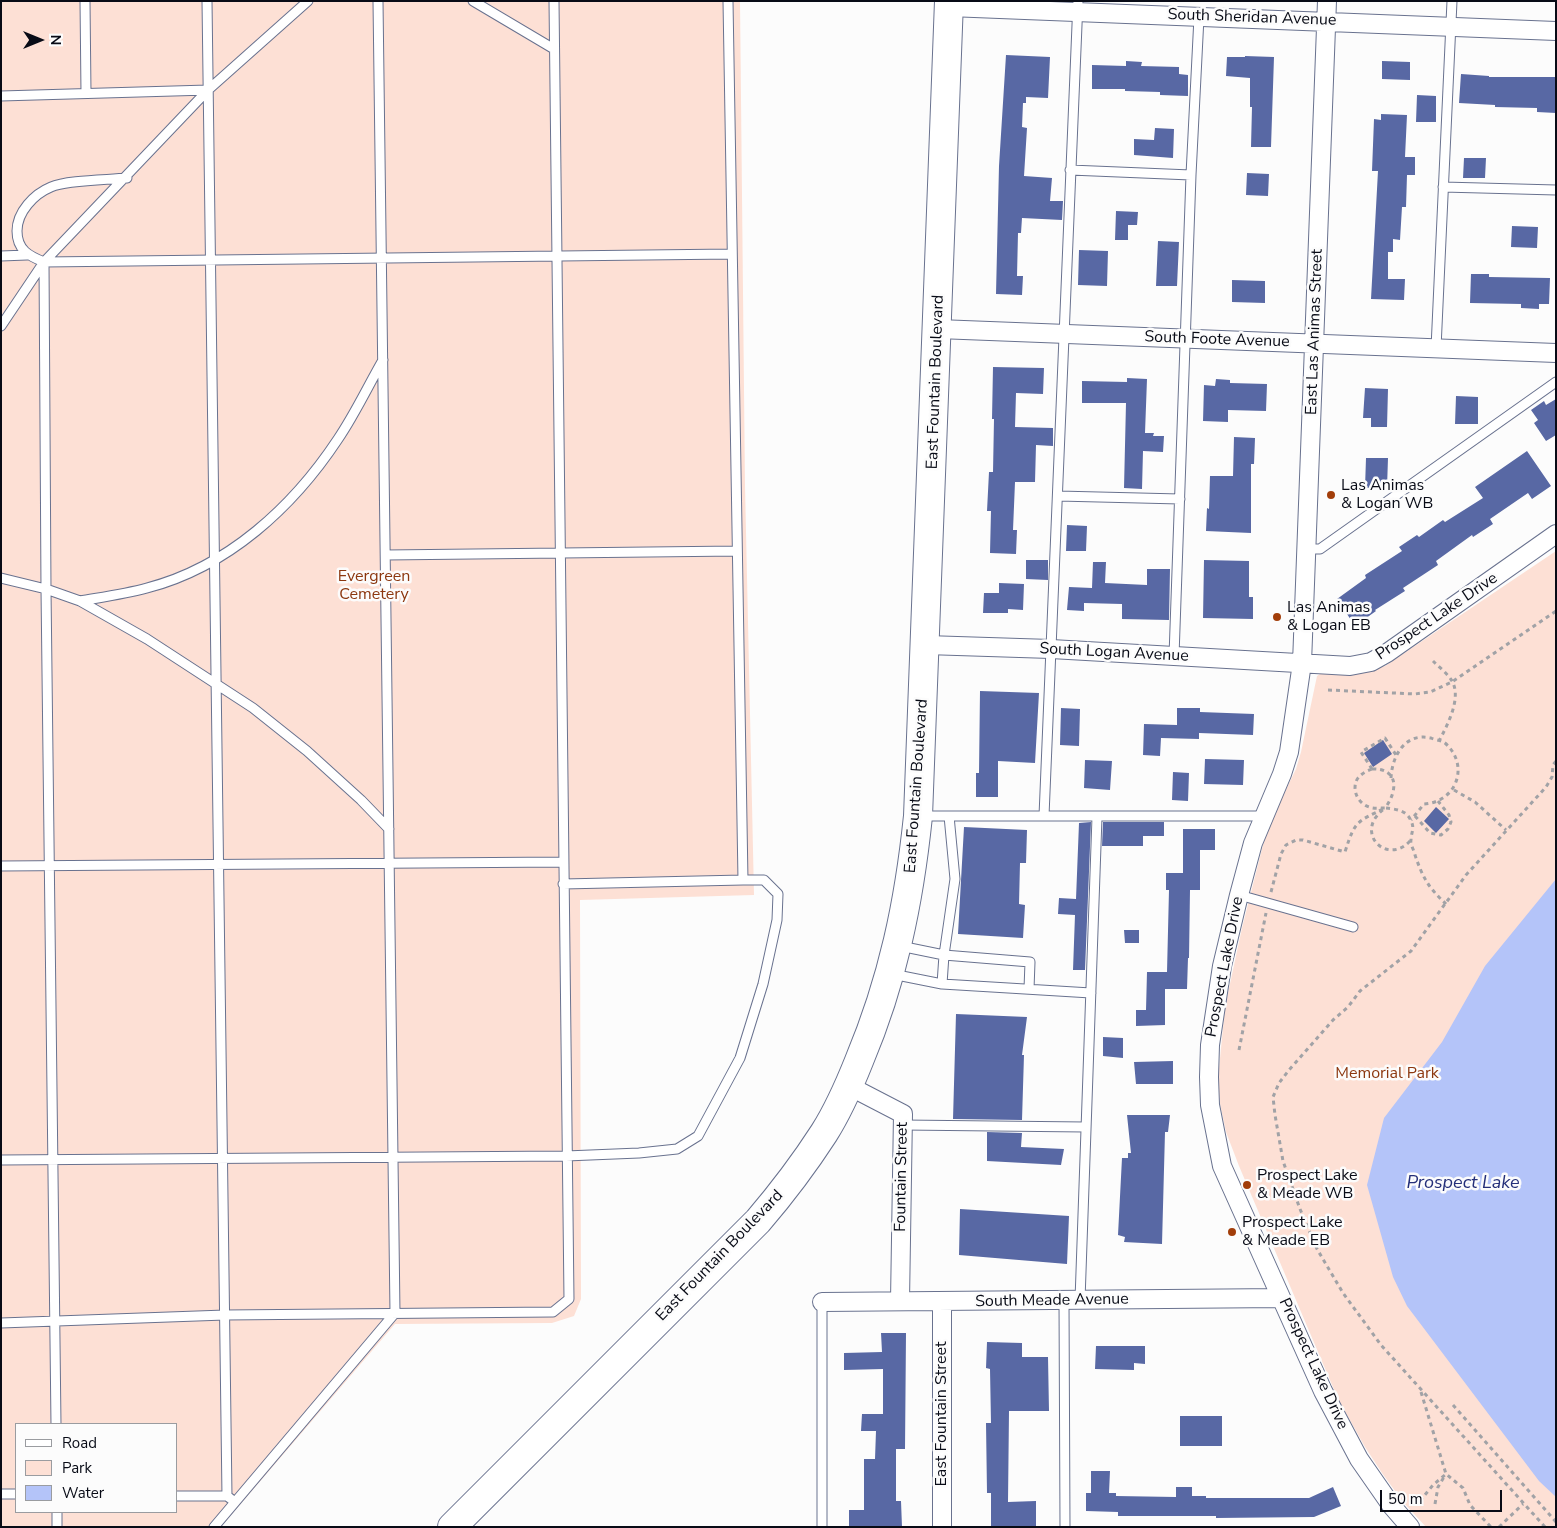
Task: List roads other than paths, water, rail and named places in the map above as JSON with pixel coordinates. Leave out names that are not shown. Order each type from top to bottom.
[{"type":"main road","name":"East Fountain Boulevard","points":[[459,1523],[758,1221],[788,1185],[825,1132],[849,1086],[873,1028],[898,945],[913,861],[918,816],[949,4]]},
{"type":"street","name":"East Las Animas Street","points":[[1302,663],[1327,1]]},
{"type":"street","name":"South Sheridan Avenue","points":[[949,4],[1078,6],[1199,17],[1556,31]]},
{"type":"street","name":"South Foote Avenue","points":[[938,330],[1556,353]]},
{"type":"street","name":"Prospect Lake Drive","points":[[1410,1527],[1359,1459],[1323,1391],[1222,1166],[1210,1105],[1208,1077],[1210,1045],[1222,966],[1239,895],[1263,816],[1276,790],[1289,752],[1302,663],[1350,666],[1371,662],[1387,654],[1556,534]]},
{"type":"street","name":"South Logan Avenue","points":[[926,644],[1302,663]]},
{"type":"street","name":"Fountain Street","points":[[849,1086],[903,1114],[900,1301]]},
{"type":"street","name":"South Meade Avenue","points":[[822,1302],[1282,1298]]},
{"type":"street","name":"East Fountain Street","points":[[942,1302],[942,1527]]},
{"type":"lane","points":[[85,1],[86,93]]},
{"type":"lane","points":[[207,1],[227,1496]]},
{"type":"lane","points":[[1,326],[44,262],[127,178],[208,90],[308,1]]},
{"type":"lane","points":[[214,1527],[395,1313],[378,1]]},
{"type":"lane","points":[[472,1],[554,49]]},
{"type":"lane","points":[[1,1323],[225,1315],[553,1312],[569,1299],[554,1]]},
{"type":"lane","points":[[728,1],[743,880]]},
{"type":"lane","points":[[1436,348],[1452,1]]},
{"type":"lane","points":[[1044,816],[1078,6]]},
{"type":"lane","points":[[1174,656],[1191,175],[1199,17]]},
{"type":"lane","points":[[1,96],[208,90]]},
{"type":"lane","points":[[1070,170],[1191,175]]},
{"type":"lane","points":[[27,255],[17,239],[17,224],[24,210],[36,196],[51,187],[65,184],[127,178]]},
{"type":"lane","points":[[1444,187],[1556,190]]},
{"type":"lane","points":[[1,256],[27,255],[44,262],[732,254]]},
{"type":"lane","points":[[44,262],[56,1423]]},
{"type":"lane","points":[[80,601],[149,588],[186,574],[215,560],[277,514],[316,470],[340,438],[384,359]]},
{"type":"lane","points":[[1307,549],[1320,549],[1556,382]]},
{"type":"lane","points":[[1058,496],[1180,500]]},
{"type":"lane","points":[[386,555],[738,551]]},
{"type":"lane","points":[[1,578],[46,589],[80,601],[147,639],[217,684],[253,708],[307,751],[361,800],[389,829]]},
{"type":"lane","points":[[918,816],[1263,816]]},
{"type":"lane","points":[[942,984],[944,955],[955,879],[949,816]]},
{"type":"lane","points":[[1065,1527],[1072,1300],[1085,1127],[1097,817]]},
{"type":"lane","points":[[1,866],[564,862]]},
{"type":"lane","points":[[1,1160],[566,1156],[639,1153],[677,1148],[698,1136],[740,1058],[763,984],[778,920],[778,894],[764,880],[564,884]]},
{"type":"lane","points":[[1239,895],[1353,926]]},
{"type":"lane","points":[[898,945],[944,955],[1030,962],[1028,989]]},
{"type":"lane","points":[[890,974],[942,984],[1091,993]]},
{"type":"lane","points":[[903,1125],[1085,1127]]},
{"type":"lane","points":[[822,1302],[822,1527]]},
{"type":"lane","points":[[1,1494],[15,1494]]},
{"type":"lane","points":[[178,1496],[227,1496],[235,1502]]},
{"type":"lane","points":[[57,1513],[57,1527]]},
{"type":"water","name":"Prospect Lake","points":[[1556,879],[1556,1497],[1539,1481],[1407,1306],[1393,1277],[1367,1185],[1384,1118],[1442,1042],[1485,966]]},
{"type":"place","name":"Las Animas & Logan WB","points":[[1331,495]]},
{"type":"place","name":"Las Animas & Logan EB","points":[[1277,617]]},
{"type":"place","name":"Prospect Lake & Meade WB","points":[[1247,1185]]},
{"type":"place","name":"Prospect Lake & Meade EB","points":[[1232,1232]]},
{"type":"park label","name":"Evergreen Cemetery","points":[[374,586]]},
{"type":"park label","name":"Memorial Park","points":[[1387,1074]]}]
